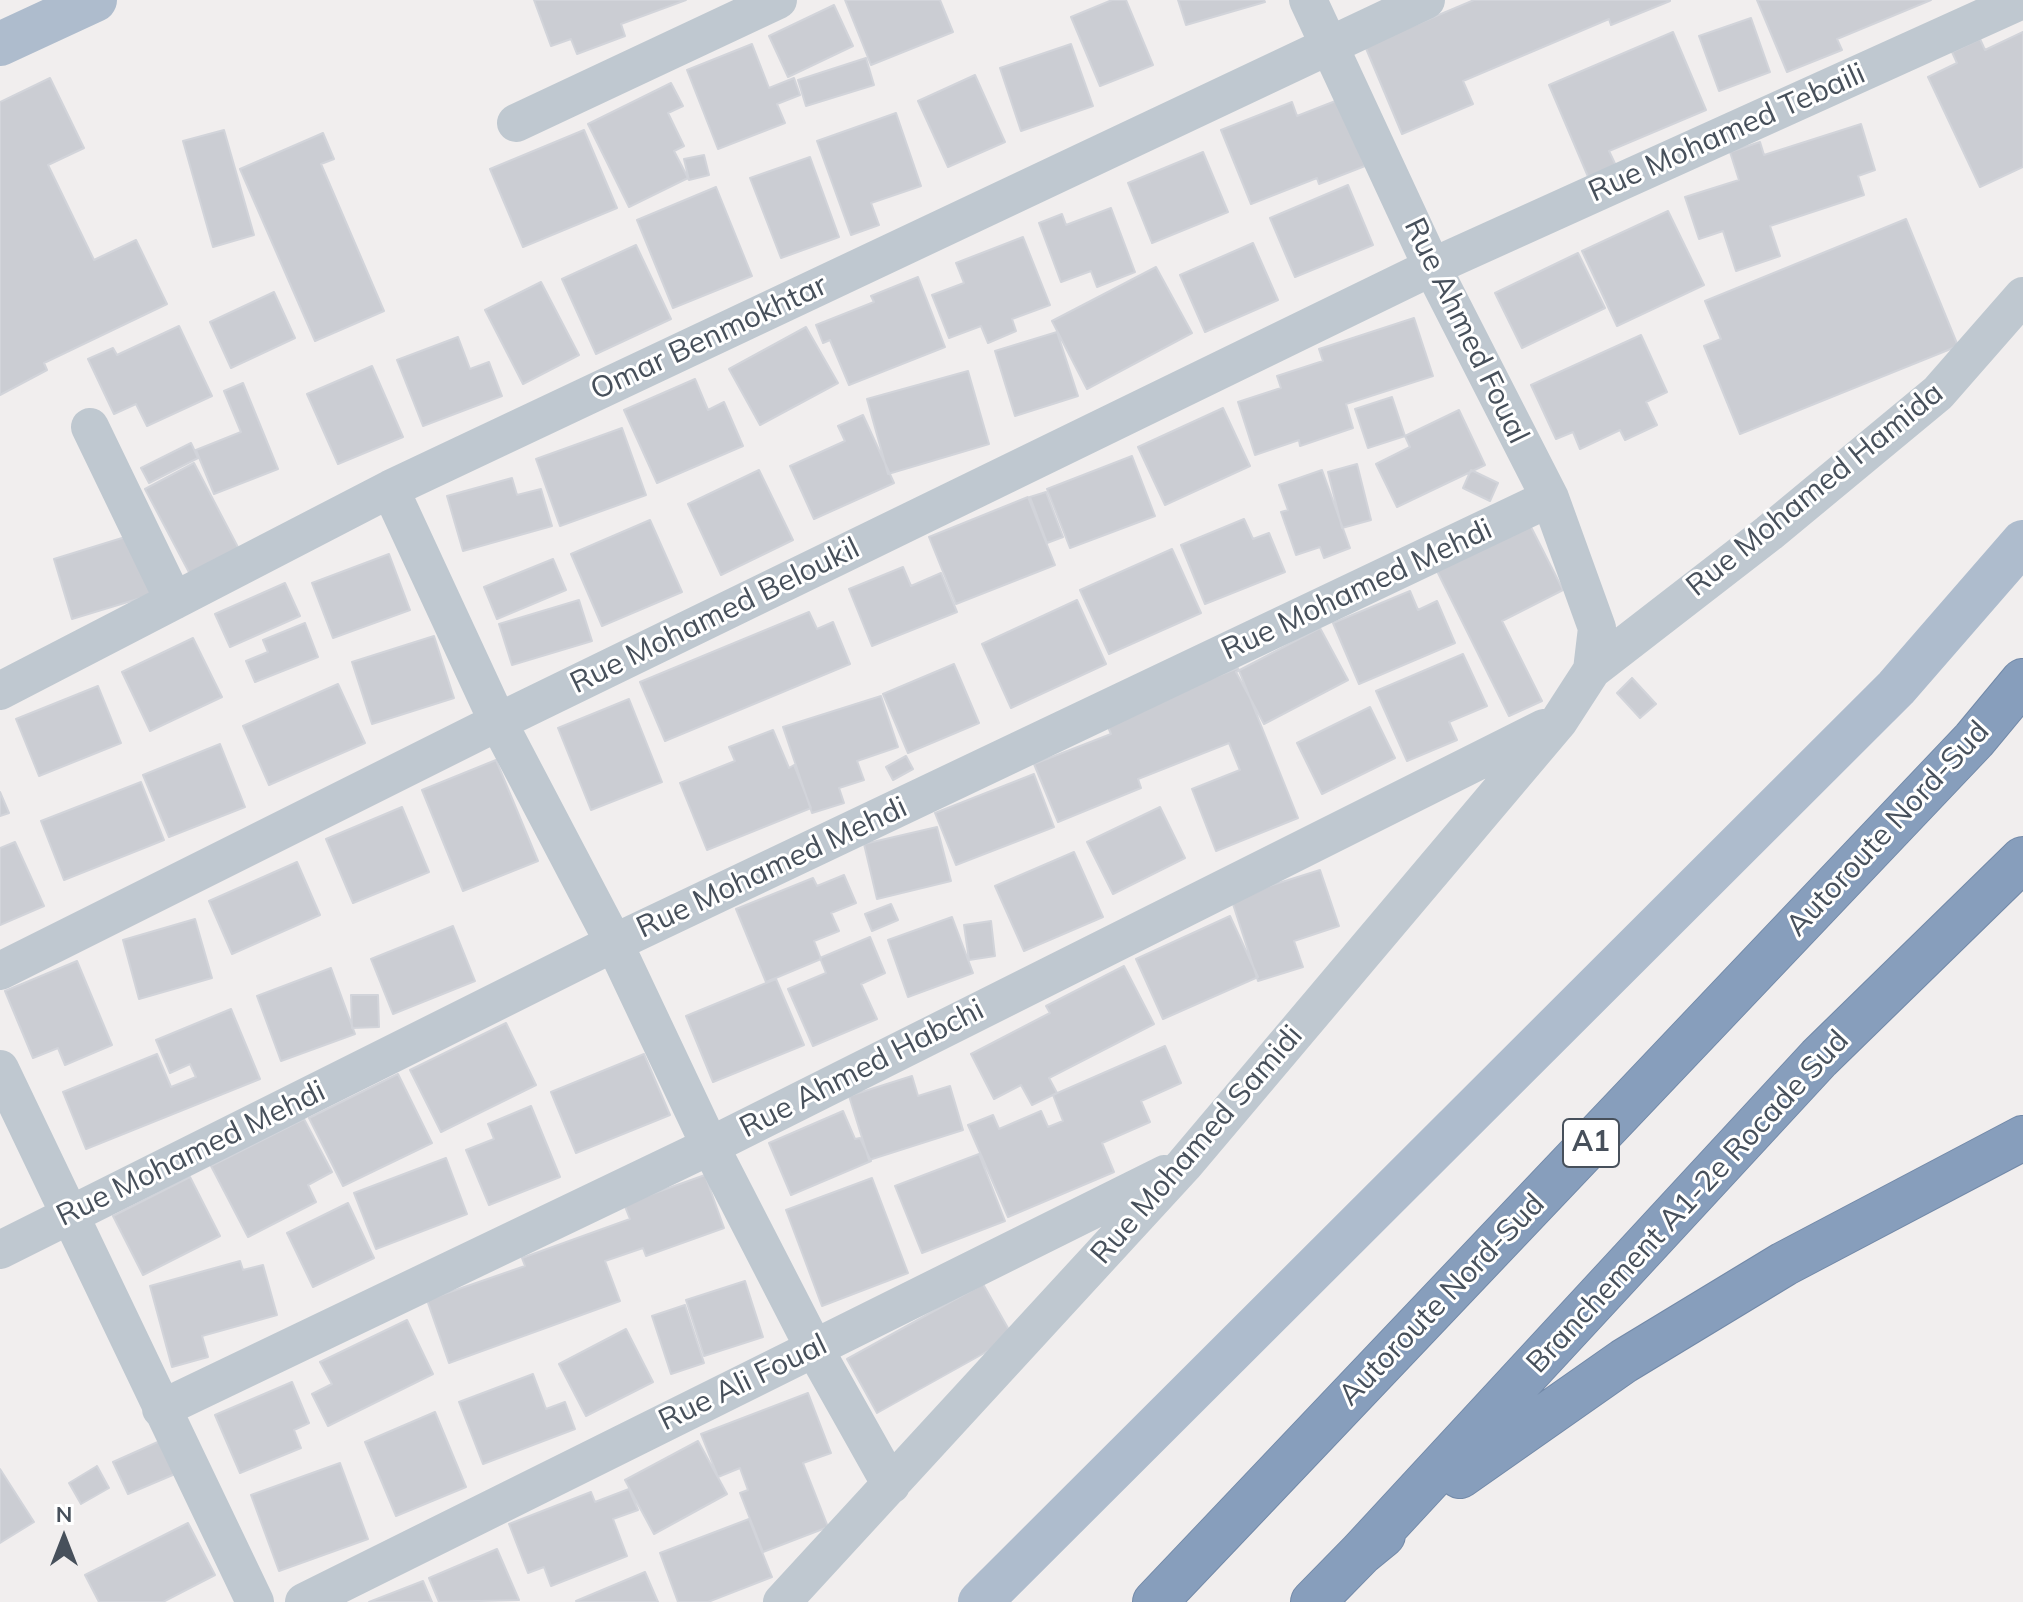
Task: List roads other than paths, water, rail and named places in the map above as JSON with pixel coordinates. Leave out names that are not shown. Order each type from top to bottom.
[{"type":"highway","name":"Autoroute Nord-Sud","points":[[1155,1602],[1974,740],[2023,681]]},
{"type":"highway","points":[[1974,740],[2023,696]]},
{"type":"highway","name":"Branchement A1-2e Rocade Sud","points":[[1361,1553],[1819,1058],[2023,859]]},
{"type":"highway","points":[[1313,1602],[1361,1553],[1509,1438],[1624,1361],[1784,1264],[2023,1138]]},
{"type":"main road","points":[[0,44],[95,0]]},
{"type":"main road","points":[[980,1602],[1896,688],[2023,542]]},
{"type":"street","points":[[516,123],[778,0]]},
{"type":"street","name":"Rue Ahmed Foual","points":[[1308,0],[1432,267],[1550,498],[1597,628],[1592,670]]},
{"type":"street","name":"Omar Benmokhtar","points":[[0,691],[390,489],[1426,0]]},
{"type":"street","name":"Rue Mohamed Tebaili","points":[[1432,267],[2022,0]]},
{"type":"street","name":"Rue Mohamed Beloukil","points":[[0,971],[498,722],[1432,267]]},
{"type":"street","name":"Rue Mohamed Hamida","points":[[1592,670],[1769,533],[1938,393],[2023,296]]},
{"type":"street","points":[[90,427],[174,601]]},
{"type":"street","points":[[390,489],[498,722],[614,943],[710,1146],[814,1348],[891,1485]]},
{"type":"street","name":"Rue Mohamed Mehdi","points":[[0,1250],[614,943],[1550,498]]},
{"type":"street","name":"Rue Mohamed Samidi","points":[[782,1602],[1184,1165],[1559,721],[1592,670]]},
{"type":"street","name":"Rue Ahmed Habchi","points":[[161,1409],[710,1146],[1559,721]]},
{"type":"street","points":[[0,1069],[255,1602]]},
{"type":"street","name":"Rue Ali Foual","points":[[304,1602],[1184,1165]]}]
